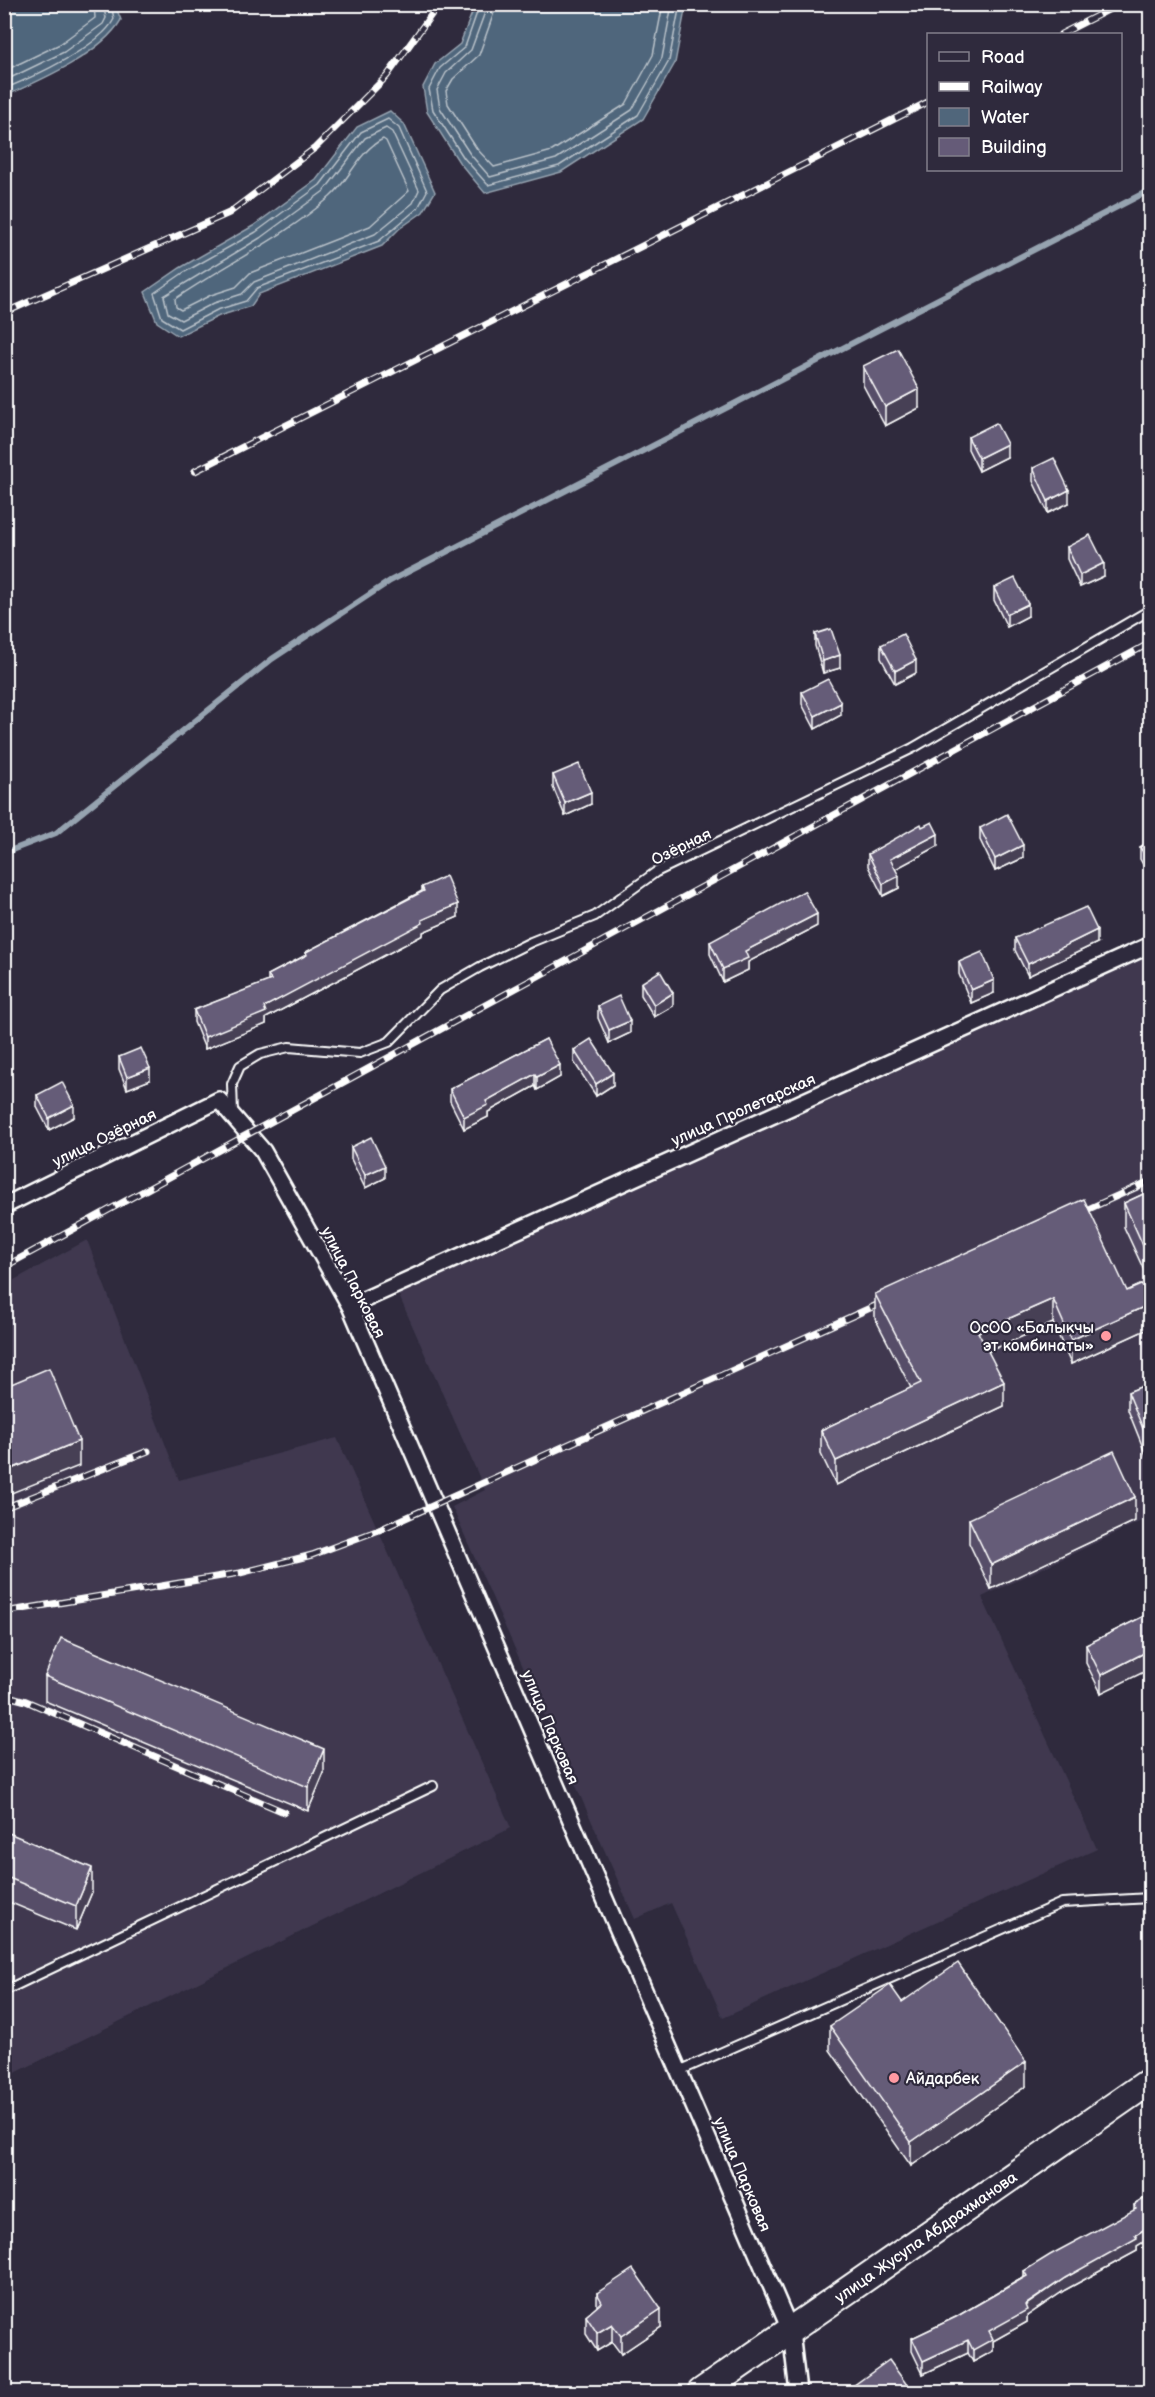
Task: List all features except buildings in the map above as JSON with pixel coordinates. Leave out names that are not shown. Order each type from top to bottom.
[{"type":"highway","name":"улица Жусупа Абдрахманова","points":[[701,2392],[791,2332],[1150,2081]]},
{"type":"street","name":"улица Пролетарская","points":[[350,1306],[1150,945]]},
{"type":"street","name":"улица Парковая","points":[[219,1101],[263,1151],[350,1306],[791,2332],[798,2392]]},
{"type":"street","name":"улица Озёрная","points":[[4,1206],[219,1101]]},
{"type":"lane","name":"Озёрная","points":[[233,1117],[232,1084],[240,1066],[260,1054],[289,1047],[360,1053],[389,1042],[440,990],[480,966],[595,916],[656,872],[706,850],[913,748],[1150,610]]},
{"type":"lane","points":[[4,1991],[433,1786]]},
{"type":"lane","points":[[679,2071],[1062,1904],[1150,1898]]},
{"type":"shaded area","points":[[1150,954],[1150,1517],[982,1597],[1097,1849],[723,2018],[671,1903],[635,1919],[452,1507],[485,1490],[397,1291]]},
{"type":"shaded area","points":[[87,1240],[179,1480],[337,1438],[511,1828],[5,2078],[5,1285]]},
{"type":"water","points":[[5,4],[115,5],[121,20],[100,44],[85,55],[52,74],[5,96]]},
{"type":"water","points":[[475,4],[686,5],[675,63],[643,119],[561,172],[485,193],[459,162],[427,112],[423,87],[435,64],[460,44]]},
{"type":"water","points":[[390,111],[404,124],[435,192],[423,212],[399,229],[382,246],[259,294],[251,306],[219,316],[178,336],[157,322],[145,292],[180,268],[253,226],[316,180],[357,127]]},
{"type":"waterway","points":[[4,853],[56,833],[272,659],[390,581],[1150,190]]},
{"type":"railway","points":[[4,313],[229,213],[315,148],[387,76],[439,4]]},
{"type":"railway","points":[[1063,33],[1120,4]]},
{"type":"railway","points":[[195,471],[927,103]]},
{"type":"railway","points":[[4,1267],[1150,643]]},
{"type":"railway","points":[[1073,1216],[1150,1181]]},
{"type":"railway","points":[[4,1612],[240,1573],[312,1555],[379,1530],[890,1299]]},
{"type":"railway","points":[[4,1508],[148,1451]]},
{"type":"railway","points":[[4,1695],[26,1701],[284,1812]]},
{"type":"place","name":"ОсОО «Балыкчы эт комбинаты»","points":[[1106,1336]]},
{"type":"place","name":"Айдарбек","points":[[894,2078]]}]
